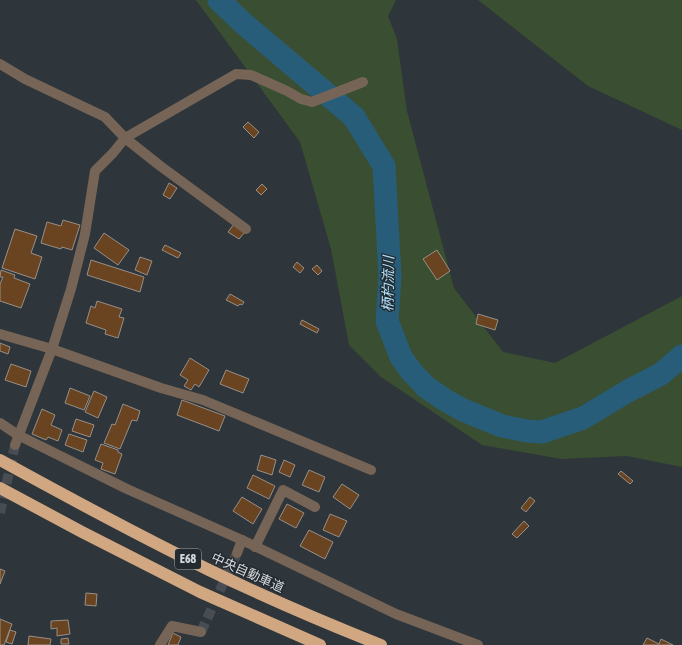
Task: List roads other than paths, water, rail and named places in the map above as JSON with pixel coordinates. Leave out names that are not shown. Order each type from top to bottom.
[{"type":"highway","name":"中央自動車道","points":[[0,460],[91,510],[210,570],[336,627],[381,645]]},
{"type":"highway","name":"E68","points":[[0,488],[82,532],[200,592],[320,645]]},
{"type":"street","points":[[0,64],[32,82],[105,117],[126,138],[159,165],[246,228]]},
{"type":"street","points":[[16,440],[52,349],[71,289],[85,234],[94,171],[126,138],[236,74],[251,75],[301,99],[312,102],[363,82]]},
{"type":"street","points":[[0,334],[52,349],[162,388],[203,400],[371,470]]},
{"type":"street","points":[[0,423],[16,440],[242,540],[396,614],[478,645]]},
{"type":"street","points":[[255,547],[283,490],[315,507]]},
{"type":"street","points":[[237,553],[242,540]]},
{"type":"street","points":[[160,645],[172,626],[200,632]]},
{"type":"waterway","name":"柄杓流川","points":[[219,0],[243,23],[354,117],[384,166],[390,277],[387,321],[401,357],[411,371],[426,387],[463,410],[502,426],[527,431],[542,432],[583,418],[628,391],[661,374],[682,356]]},
{"type":"tunnel","points":[[0,513],[15,445]]},
{"type":"tunnel","points":[[201,632],[237,553]]}]
